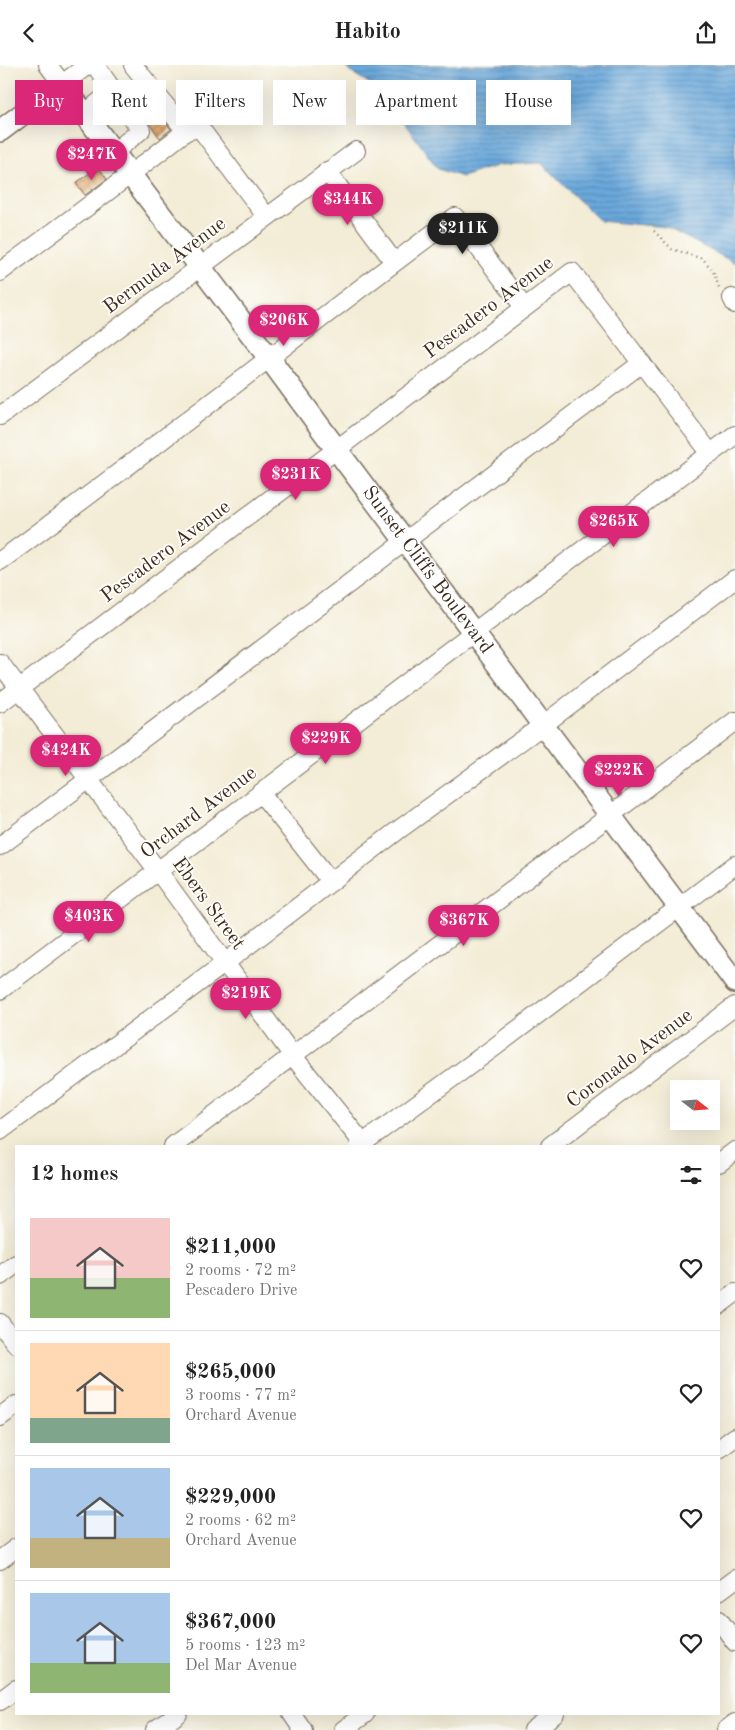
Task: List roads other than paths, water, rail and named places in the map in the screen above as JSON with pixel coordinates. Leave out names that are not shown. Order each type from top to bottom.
[{"type":"main road","name":"Sunset Cliffs Boulevard","points":[[83,110],[735,982]]},
{"type":"main road","points":[[0,131],[15,120]]},
{"type":"street","name":"Sunset Cliffs Boulevard","points":[[48,65],[59,80]]},
{"type":"street","points":[[67,80],[88,65]]},
{"type":"street","points":[[95,65],[105,80]]},
{"type":"street","points":[[133,65],[186,131]]},
{"type":"street","points":[[85,113],[93,107]]},
{"type":"street","points":[[114,152],[141,130],[137,125]]},
{"type":"street","points":[[0,272],[132,175],[186,131],[200,128],[266,216]]},
{"type":"street","name":"Bermuda Avenue","points":[[0,416],[266,216],[356,151]]},
{"type":"street","points":[[327,171],[394,262]]},
{"type":"street","points":[[0,561],[98,490],[455,217],[524,307]]},
{"type":"street","name":"Pescadero Avenue","points":[[0,703],[572,272],[642,363]]},
{"type":"street","points":[[0,846],[642,363],[710,454]]},
{"type":"street","name":"Orchard Avenue","points":[[0,990],[474,634],[735,435]]},
{"type":"street","points":[[0,1131],[735,579]]},
{"type":"street","name":"Ebers Street","points":[[0,663],[158,871],[293,1056],[362,1145]]},
{"type":"street","points":[[174,1145],[735,721]]},
{"type":"street","points":[[261,793],[331,882]]},
{"type":"street","points":[[362,1145],[735,865]]},
{"type":"street","name":"Coronado Avenue","points":[[551,1145],[735,1007]]},
{"type":"street","points":[[720,1162],[735,1151]]},
{"type":"street","points":[[0,1276],[15,1265]]},
{"type":"street","points":[[720,1304],[735,1293]]},
{"type":"street","points":[[0,1323],[15,1343]]},
{"type":"street","points":[[0,1417],[15,1406]]},
{"type":"street","points":[[720,1448],[735,1437]]},
{"type":"street","points":[[0,1560],[15,1549]]},
{"type":"street","points":[[720,1590],[735,1579]]},
{"type":"street","points":[[720,1621],[735,1642]]},
{"type":"street","points":[[0,1701],[15,1690]]},
{"type":"street","points":[[155,1730],[177,1715]]},
{"type":"street","points":[[293,1715],[303,1730]]},
{"type":"street","points":[[343,1730],[364,1715]]},
{"type":"street","points":[[533,1730],[554,1715]]},
{"type":"street","points":[[726,1730],[735,1723]]},
{"type":"water","points":[[344,65],[735,65],[735,263],[666,227],[600,221],[541,163],[499,165],[462,177],[438,169],[406,125],[476,125],[476,80],[364,80],[349,71]]}]
